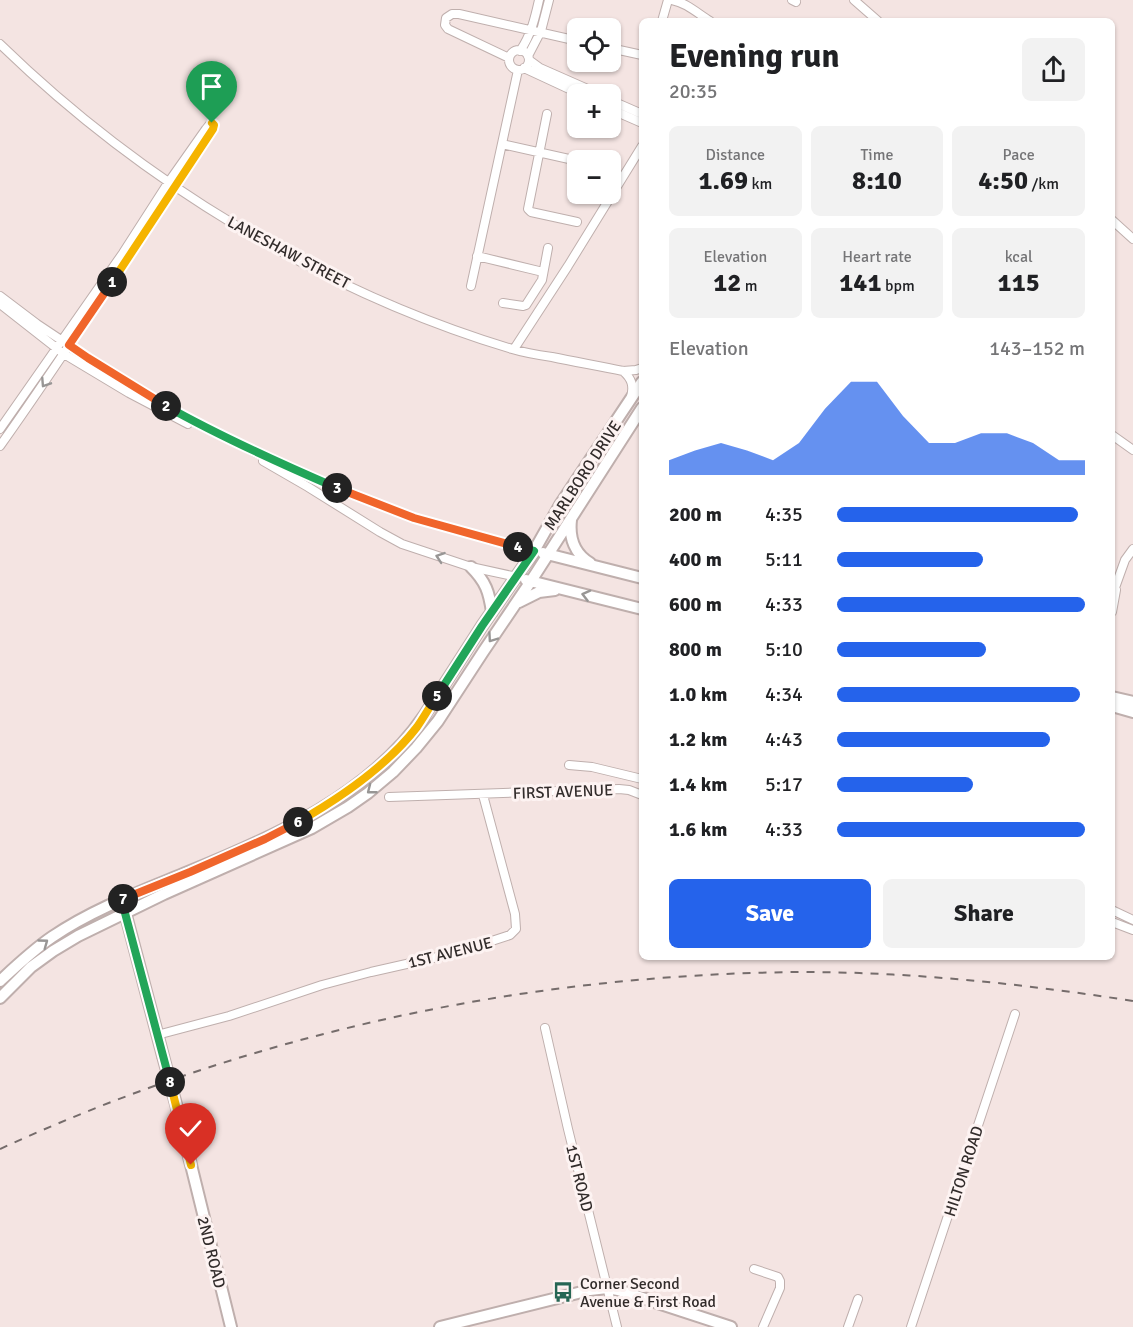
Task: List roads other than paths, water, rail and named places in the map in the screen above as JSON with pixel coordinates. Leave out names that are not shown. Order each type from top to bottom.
[{"type":"main road","name":"MARLBORO DRIVE","points":[[0,981],[53,936],[122,899],[282,831],[332,801],[395,751],[416,728],[534,551],[560,505],[635,395]]},
{"type":"main road","name":"MARLBORO DRIVE","points":[[0,998],[32,967],[53,951],[87,931],[312,828],[348,807],[393,772],[438,721],[531,582],[639,413]]},
{"type":"main road","points":[[571,520],[570,530],[574,547],[587,561],[601,568]]},
{"type":"main road","points":[[534,551],[639,577]]},
{"type":"main road","points":[[471,567],[487,588],[492,612]]},
{"type":"main road","points":[[517,577],[639,608]]},
{"type":"main road","points":[[515,605],[539,592],[564,590]]},
{"type":"main road","points":[[1115,698],[1133,702]]},
{"type":"main road","points":[[1115,707],[1133,712]]},
{"type":"main road","name":"2ND ROAD","points":[[122,899],[231,1327]]},
{"type":"main road","points":[[440,1327],[590,1290],[607,1288],[628,1292],[731,1327]]},
{"type":"street","points":[[520,51],[531,30],[539,0]]},
{"type":"street","points":[[471,286],[521,69],[528,63],[528,58],[540,33],[549,0]]},
{"type":"street","points":[[663,18],[670,0],[682,2],[700,18]]},
{"type":"street","points":[[854,0],[875,18]]},
{"type":"street","points":[[509,58],[448,29],[445,25],[446,18],[452,14],[459,14],[567,39]]},
{"type":"street","name":"LANESHAW STREET","points":[[0,44],[103,135],[172,185],[242,229],[320,271],[424,318],[513,349],[623,371],[639,369]]},
{"type":"street","points":[[621,50],[639,54]]},
{"type":"street","points":[[567,88],[512,67],[509,58],[513,52],[523,52],[540,68],[576,84]]},
{"type":"street","points":[[621,105],[639,113]]},
{"type":"street","points":[[547,114],[528,209],[531,212],[577,222]]},
{"type":"street","points":[[621,114],[639,122]]},
{"type":"street","points":[[0,429],[61,340],[123,253],[172,185],[213,129],[213,124],[206,129],[172,185],[64,354],[0,446]]},
{"type":"street","points":[[502,144],[567,158]]},
{"type":"street","points":[[513,349],[568,266],[639,151]]},
{"type":"street","points":[[1115,223],[1133,239]]},
{"type":"street","points":[[503,303],[526,305],[540,284],[548,248]]},
{"type":"street","points":[[477,256],[543,272]]},
{"type":"street","points":[[0,296],[37,324],[134,387],[251,452],[402,544],[471,567],[517,577]]},
{"type":"street","points":[[0,304],[64,354],[129,393],[193,426],[336,488],[414,518],[534,551]]},
{"type":"street","points":[[623,371],[632,381],[632,392],[635,395]]},
{"type":"street","points":[[1115,437],[1133,450]]},
{"type":"street","points":[[1115,588],[1125,560],[1133,549]]},
{"type":"street","points":[[1115,598],[1120,574]]},
{"type":"street","points":[[569,765],[592,767],[639,778]]},
{"type":"street","name":"FIRST AVENUE","points":[[483,795],[619,789],[639,794]]},
{"type":"street","points":[[389,797],[483,795]]},
{"type":"street","name":"1ST AVENUE","points":[[157,1035],[229,1016],[322,985],[455,953],[510,935],[516,929],[515,914],[483,795]]},
{"type":"street","points":[[1115,911],[1133,920]]},
{"type":"street","points":[[1115,923],[1133,930]]},
{"type":"street","name":"HILTON ROAD","points":[[911,1327],[1015,1014]]},
{"type":"street","name":"1ST ROAD","points":[[545,1028],[617,1327]]},
{"type":"street","points":[[754,1269],[778,1277],[780,1281],[780,1288],[763,1327]]},
{"type":"street","points":[[848,1327],[858,1299]]},
{"type":"railway","points":[[0,1149],[95,1108],[193,1073],[291,1043],[392,1018],[493,998],[595,984],[698,975],[802,972],[885,974],[1051,989],[1133,1001]]},
{"type":"place","name":"Corner Second Avenue & First Road","points":[[563,1292]]}]
